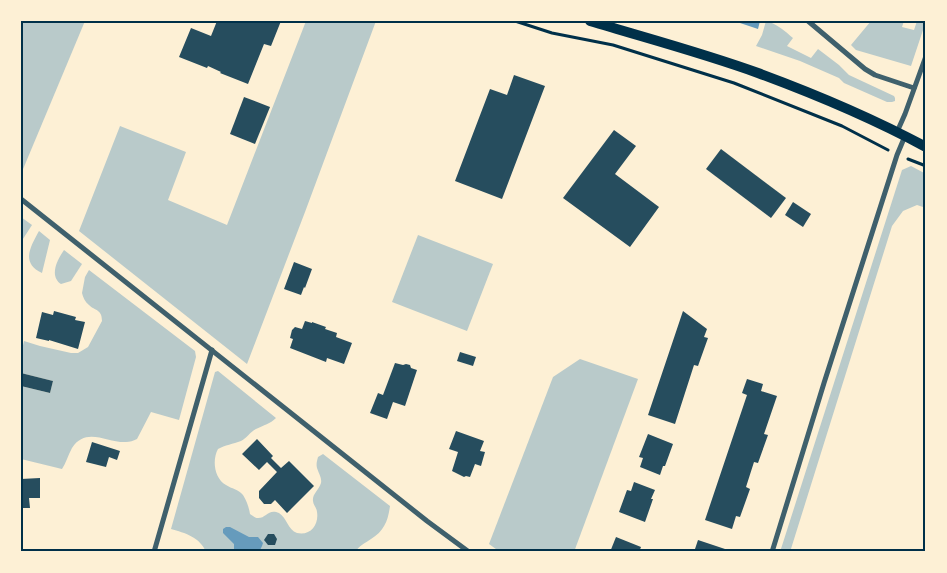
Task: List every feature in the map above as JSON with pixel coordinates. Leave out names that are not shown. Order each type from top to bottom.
[{"type":"main road","points":[[590,21],[757,73],[807,92],[926,147]]},
{"type":"street","points":[[808,21],[865,69],[914,88]]},
{"type":"street","points":[[772,552],[897,154],[905,114],[926,56]]},
{"type":"street","points":[[21,199],[427,521],[469,552]]},
{"type":"street","points":[[154,552],[212,350]]},
{"type":"path","points":[[514,21],[552,33],[613,45],[734,83],[842,126],[897,154],[926,166]]},
{"type":"shaded area","points":[[21,21],[85,21],[21,174]]},
{"type":"shaded area","points":[[306,21],[376,21],[247,364],[79,231],[120,126],[186,152],[168,200],[227,225]]},
{"type":"shaded area","points":[[766,21],[777,26],[793,38],[787,46],[811,58],[818,49],[849,75],[894,96],[895,101],[887,102],[800,61],[756,46]]},
{"type":"shaded area","points":[[871,21],[904,21],[902,27],[914,30],[917,21],[926,21],[911,66],[856,50],[851,45]]},
{"type":"shaded area","points":[[911,166],[926,174],[926,208],[917,205],[903,211],[892,226],[790,552],[780,552],[902,170]]},
{"type":"shaded area","points":[[21,217],[32,225],[21,242]]},
{"type":"shaded area","points":[[39,231],[50,240],[42,273],[35,269],[29,259],[33,242]]},
{"type":"shaded area","points":[[418,235],[493,264],[467,331],[392,302]]},
{"type":"shaded area","points":[[64,250],[82,264],[71,281],[61,284],[55,277],[55,268]]},
{"type":"shaded area","points":[[89,270],[195,351],[196,357],[179,420],[151,412],[137,439],[130,442],[119,442],[97,437],[84,438],[78,441],[72,448],[62,469],[21,459],[21,386],[50,393],[53,381],[21,373],[21,354],[24,341],[71,353],[78,353],[88,347],[102,321],[101,314],[88,304],[82,293],[85,277]]},
{"type":"shaded area","points":[[580,359],[638,379],[574,552],[500,552],[489,544],[553,377]]},
{"type":"shaded area","points":[[218,371],[276,418],[254,430],[241,441],[218,449],[216,453],[215,468],[219,478],[226,485],[243,495],[248,504],[250,514],[260,518],[272,512],[279,513],[289,527],[297,533],[310,531],[317,521],[317,511],[313,499],[321,483],[317,464],[318,457],[323,454],[390,506],[387,521],[379,533],[360,546],[355,552],[206,552],[196,539],[171,529],[215,372]]},
{"type":"water","points":[[734,21],[760,21],[758,29]]},
{"type":"water","points":[[230,527],[249,537],[258,537],[263,543],[259,552],[237,552],[234,549],[234,544],[223,533],[223,529]]},
{"type":"building","points":[[217,21],[281,21],[271,46],[264,44],[248,84],[208,66],[207,68],[179,57],[191,28],[211,36]]},
{"type":"building","points":[[514,75],[545,86],[502,199],[455,181],[490,89],[507,95]]},
{"type":"building","points":[[244,97],[270,107],[255,144],[230,134]]},
{"type":"building","points":[[614,130],[636,146],[615,174],[659,207],[630,247],[563,198]]},
{"type":"building","points":[[721,149],[786,198],[771,218],[706,169]]},
{"type":"building","points":[[793,202],[811,214],[803,227],[785,215]]},
{"type":"building","points":[[294,262],[312,269],[301,295],[284,289]]},
{"type":"building","points":[[54,311],[76,317],[75,320],[85,322],[78,349],[36,338],[42,312],[53,315]]},
{"type":"building","points":[[683,311],[707,329],[704,337],[708,338],[698,366],[694,365],[675,424],[648,415]]},
{"type":"building","points":[[305,321],[326,327],[325,329],[337,333],[336,337],[352,343],[344,364],[327,358],[326,362],[290,348],[293,339],[290,338],[292,330],[295,327],[302,329]]},
{"type":"building","points":[[460,352],[476,357],[473,366],[457,361]]},
{"type":"building","points":[[395,363],[410,365],[411,368],[417,370],[405,406],[393,402],[387,419],[370,413],[378,393],[383,395]]},
{"type":"building","points":[[21,373],[53,381],[50,393],[21,386]]},
{"type":"building","points":[[747,379],[763,384],[761,391],[777,396],[764,434],[768,435],[758,463],[754,462],[746,487],[750,489],[740,517],[736,516],[732,529],[705,520],[747,395],[742,393]]},
{"type":"building","points":[[456,431],[484,441],[480,451],[485,452],[481,466],[475,464],[470,477],[464,477],[452,471],[458,452],[449,449]]},
{"type":"building","points":[[648,434],[673,444],[660,475],[640,467],[643,458],[639,457]]},
{"type":"building","points":[[257,439],[281,468],[289,461],[314,486],[287,513],[275,500],[271,504],[264,504],[259,498],[259,491],[277,472],[267,462],[259,470],[242,454]]},
{"type":"building","points":[[92,442],[120,451],[117,460],[109,457],[106,467],[86,462]]},
{"type":"building","points":[[40,478],[40,498],[29,498],[30,508],[21,508],[21,479]]},
{"type":"building","points":[[634,482],[655,490],[645,522],[619,512],[627,490],[631,491]]},
{"type":"building","points":[[268,534],[274,534],[277,539],[275,545],[268,545],[264,540]]},
{"type":"building","points":[[616,537],[641,547],[639,552],[610,552]]},
{"type":"building","points":[[698,540],[725,549],[724,552],[694,552]]}]
